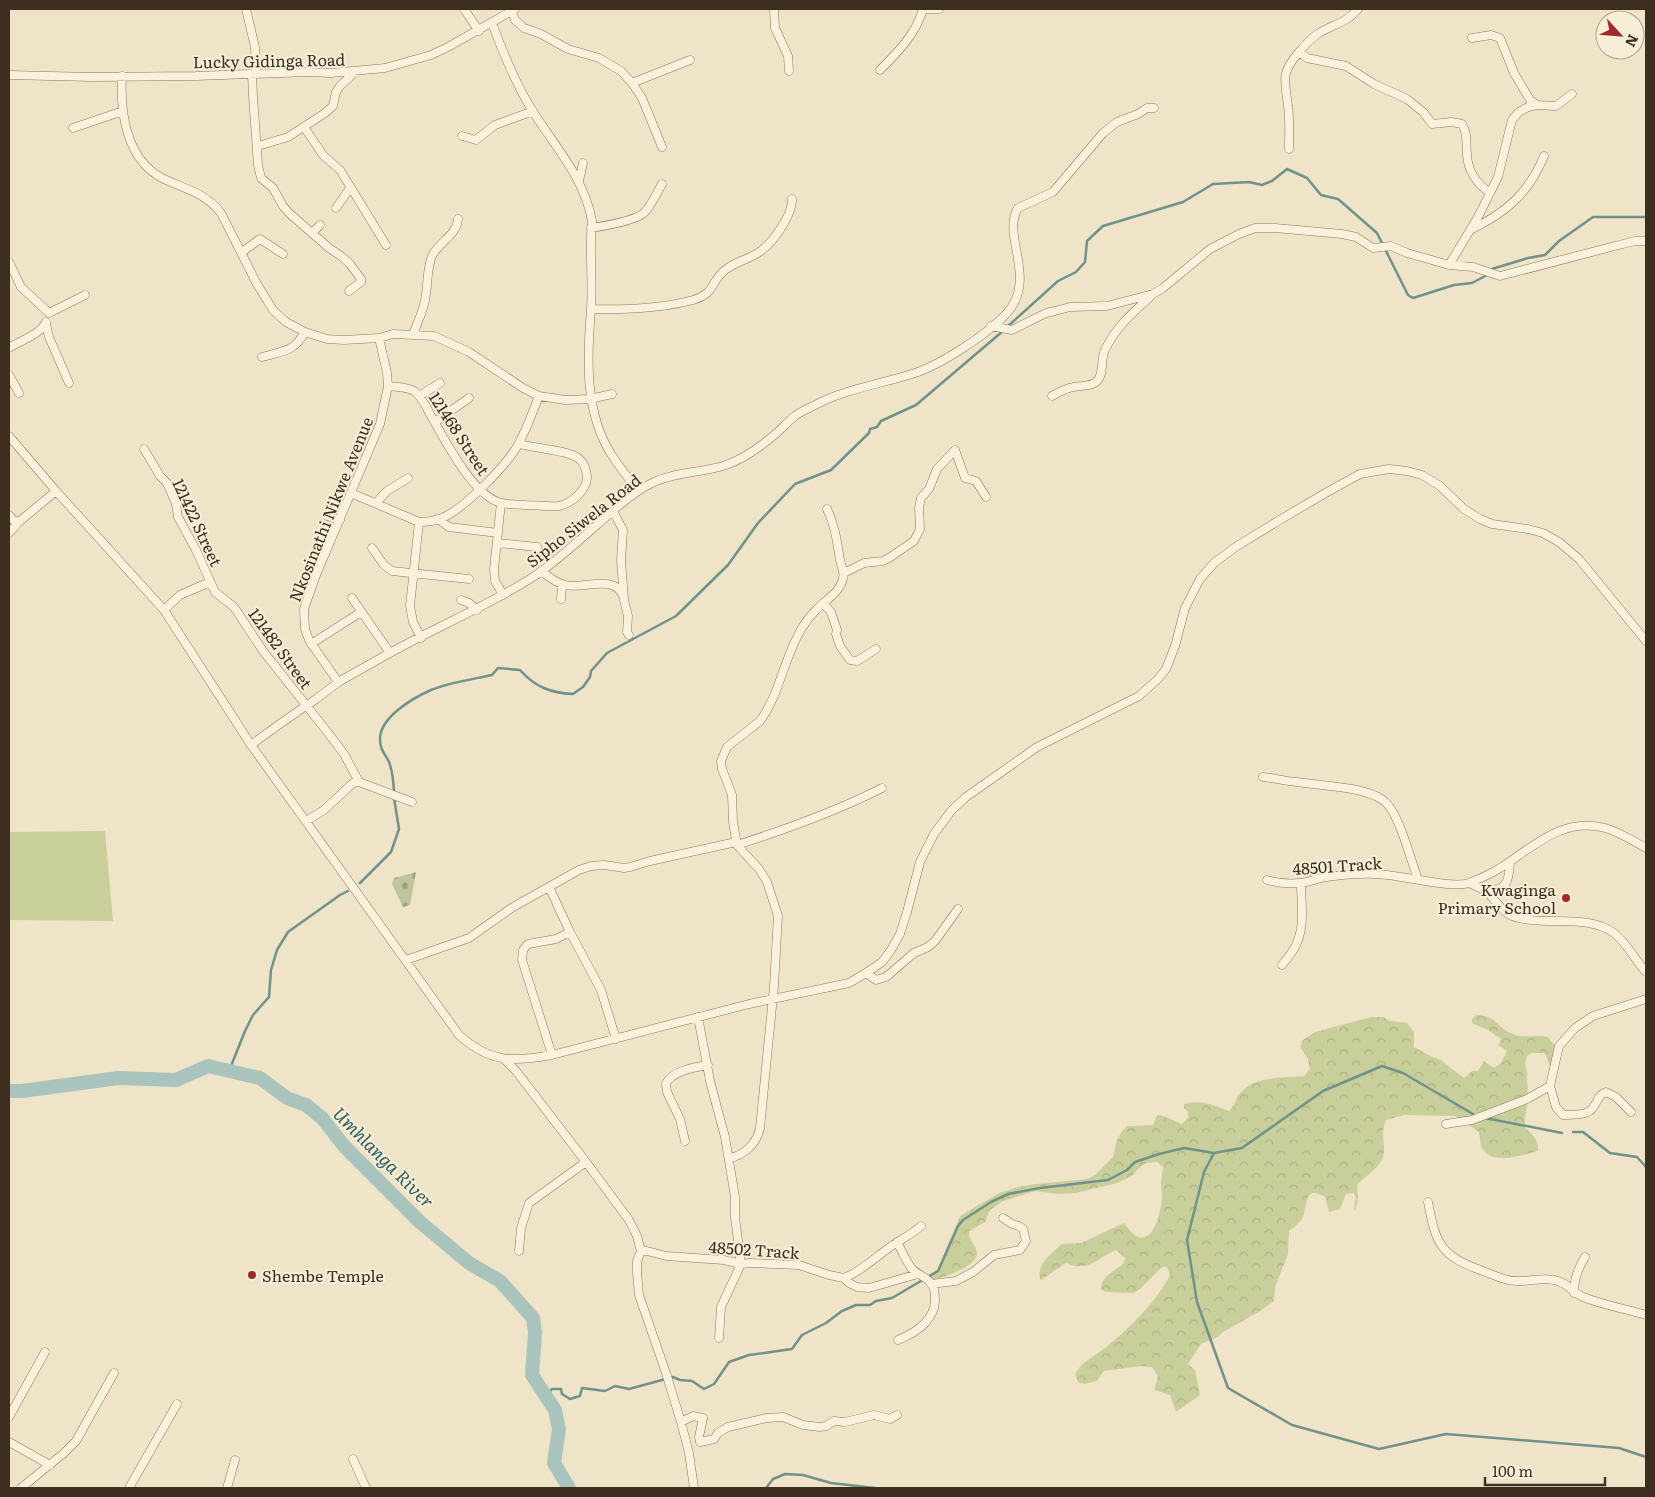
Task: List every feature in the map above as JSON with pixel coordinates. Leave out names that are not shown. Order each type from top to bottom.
[{"type":"street","points":[[246,9],[255,47],[255,121],[258,165],[261,178],[273,188],[289,213],[329,248],[342,256],[361,279],[361,282],[349,291]]},
{"type":"street","points":[[464,9],[479,30]]},
{"type":"street","points":[[513,9],[515,20],[524,28],[541,34],[568,49],[599,58],[621,71],[642,98],[662,148]]},
{"type":"street","name":"Lucky Gidinga Road","points":[[9,75],[196,76],[254,73],[331,73],[385,68],[448,47],[513,9]]},
{"type":"street","points":[[774,9],[775,28],[788,56],[789,71]]},
{"type":"street","points":[[880,70],[910,37],[923,9]]},
{"type":"street","points":[[927,9],[939,9]]},
{"type":"street","points":[[1289,149],[1286,68],[1316,35],[1344,22],[1358,9]]},
{"type":"street","points":[[492,23],[517,85],[532,112],[579,181],[590,209],[591,309],[588,324],[590,399],[604,440],[612,456],[638,491]]},
{"type":"street","points":[[1472,38],[1491,35],[1500,38],[1514,74],[1530,100],[1537,105]]},
{"type":"street","points":[[1299,52],[1307,58],[1346,66],[1374,84],[1407,99],[1432,124],[1452,122],[1462,124],[1466,135],[1468,165],[1481,187],[1489,192]]},
{"type":"street","points":[[632,83],[690,60]]},
{"type":"street","points":[[258,146],[280,141],[333,106],[336,92],[356,71]]},
{"type":"street","points":[[122,76],[123,111],[130,140],[140,158],[154,173],[190,189],[214,204],[221,213],[242,252],[257,284],[273,310],[286,322],[306,332],[327,339],[356,340],[379,338],[393,334],[434,336],[469,352],[523,388],[539,396],[564,400],[590,399],[612,394]]},
{"type":"street","points":[[1450,265],[1498,177],[1512,120],[1528,107],[1537,105],[1556,106],[1572,94]]},
{"type":"street","name":"Sipho Siwela Road","points":[[251,745],[338,682],[390,653],[478,610],[541,571],[613,510],[655,481],[676,474],[728,464],[755,450],[795,415],[842,393],[913,374],[934,366],[995,327],[1009,311],[1020,291],[1020,266],[1013,222],[1018,208],[1053,192],[1103,132],[1116,122],[1138,114],[1147,108],[1154,108]]},
{"type":"street","points":[[73,128],[123,111]]},
{"type":"street","points":[[462,136],[476,140],[495,125],[532,112]]},
{"type":"street","points":[[304,126],[315,145],[340,170],[386,245]]},
{"type":"street","points":[[1470,230],[1495,217],[1519,196],[1536,176],[1544,156]]},
{"type":"street","points":[[579,181],[583,163]]},
{"type":"street","points":[[591,228],[612,224],[643,214],[662,184]]},
{"type":"street","points":[[336,208],[350,188]]},
{"type":"street","points":[[591,309],[648,308],[692,300],[703,296],[710,291],[726,269],[762,250],[768,244],[790,213],[792,200]]},
{"type":"street","points":[[413,334],[425,302],[428,268],[433,255],[444,240],[454,232],[458,219]]},
{"type":"street","points":[[312,233],[320,225]]},
{"type":"street","points":[[1052,396],[1072,387],[1093,384],[1099,380],[1102,355],[1113,335],[1128,316],[1210,249],[1255,228],[1342,234],[1356,237],[1373,248],[1392,246],[1407,253],[1450,265],[1464,265],[1500,276],[1610,247],[1646,241]]},
{"type":"street","points":[[242,252],[260,239],[283,254]]},
{"type":"street","points":[[9,262],[21,287],[49,313]]},
{"type":"street","points":[[995,327],[1012,330],[1055,311],[1070,307],[1107,306],[1153,294]]},
{"type":"street","points":[[69,383],[49,337],[46,324],[49,313],[85,295]]},
{"type":"street","points":[[9,348],[39,331],[46,324]]},
{"type":"street","points":[[262,357],[296,346],[306,332]]},
{"type":"street","name":"Nkosinathi Nikwe Avenue","points":[[338,682],[311,644],[305,630],[304,609],[307,596],[380,424],[388,386],[379,338]]},
{"type":"street","points":[[9,375],[19,393]]},
{"type":"street","points":[[420,396],[440,383]]},
{"type":"street","name":"121468 Street","points":[[388,386],[406,388],[420,396],[470,479],[486,494],[500,503]]},
{"type":"street","points":[[351,493],[419,522],[427,522],[449,514],[480,488],[508,460],[519,444],[539,396]]},
{"type":"street","points":[[435,422],[469,398]]},
{"type":"street","points":[[9,436],[164,610],[251,745],[459,1035],[479,1051],[504,1059],[528,1059],[616,1039],[698,1017],[849,982],[866,973],[882,962],[892,950],[907,912],[920,862],[934,834],[951,811],[966,797],[1037,747],[1138,696],[1149,688],[1166,668],[1175,646],[1185,608],[1200,579],[1210,567],[1237,546],[1356,476],[1389,469],[1416,473],[1440,486],[1464,509],[1480,519],[1496,525],[1538,531],[1555,539],[1578,559],[1646,641]]},
{"type":"street","points":[[503,595],[495,581],[494,569],[500,503],[559,506],[582,491],[587,480],[584,465],[578,458],[568,454],[519,444]]},
{"type":"street","name":"121422 Street","points":[[144,449],[170,489],[176,504],[178,517],[196,550],[215,592],[234,607]]},
{"type":"street","points":[[844,573],[864,563],[883,561],[914,541],[920,529],[920,498],[929,489],[937,469],[955,450],[965,478],[976,482],[986,497]]},
{"type":"street","points":[[376,503],[388,491],[408,478]]},
{"type":"street","points":[[9,533],[20,521],[56,491]]},
{"type":"street","points":[[729,1158],[745,1151],[756,1140],[759,1132],[773,999],[778,916],[768,882],[736,844],[732,794],[722,769],[721,761],[723,753],[731,742],[760,721],[797,636],[808,619],[842,584],[844,573],[832,520],[827,509]]},
{"type":"street","points":[[613,510],[623,530],[621,560],[624,600]]},
{"type":"street","points":[[9,514],[14,520],[20,521]]},
{"type":"street","points":[[328,516],[340,520]]},
{"type":"street","points":[[438,519],[450,527],[498,533]]},
{"type":"street","points":[[419,522],[410,606],[413,622],[421,638]]},
{"type":"street","points":[[497,543],[538,547]]},
{"type":"street","points":[[372,548],[380,561],[388,569],[397,572],[469,579]]},
{"type":"street","points":[[541,571],[567,586],[611,585],[620,589],[628,616],[627,632],[629,635]]},
{"type":"street","points":[[164,610],[180,595],[210,582]]},
{"type":"street","points":[[561,599],[562,584]]},
{"type":"street","points":[[352,598],[390,653]]},
{"type":"street","points":[[461,600],[478,610]]},
{"type":"street","points":[[823,603],[831,612],[840,646],[850,660],[857,661],[876,649]]},
{"type":"street","name":"121482 Street","points":[[234,607],[262,651],[307,705],[344,754],[358,782]]},
{"type":"street","points":[[311,644],[361,612]]},
{"type":"street","points":[[1263,777],[1337,786],[1378,797],[1385,801],[1394,812],[1418,879]]},
{"type":"street","points":[[306,821],[324,810],[353,783],[358,782],[363,782],[412,802]]},
{"type":"street","points":[[406,960],[470,938],[513,907],[579,870],[590,866],[604,865],[624,868],[736,844],[801,824],[842,808],[882,788]]},
{"type":"street","points":[[1469,883],[1498,870],[1535,843],[1554,832],[1580,827],[1593,826],[1605,828],[1646,848]]},
{"type":"street","points":[[1488,892],[1500,889],[1505,884],[1509,877],[1510,862]]},
{"type":"street","name":"48501 Track","points":[[1267,880],[1280,883],[1300,883],[1325,877],[1364,873],[1389,874],[1452,884],[1469,883]]},
{"type":"street","points":[[1282,965],[1294,949],[1300,932],[1302,922],[1300,883]]},
{"type":"street","points":[[1469,883],[1488,892],[1504,911],[1512,916],[1588,923],[1609,930],[1620,938],[1646,972]]},
{"type":"street","points":[[549,887],[570,932],[601,990],[616,1039]]},
{"type":"street","points":[[866,973],[876,980],[886,976],[914,953],[935,941],[958,909]]},
{"type":"street","points":[[552,1054],[522,960],[522,953],[528,944],[556,939],[570,932]]},
{"type":"street","points":[[1631,1112],[1616,1097],[1606,1092],[1599,1096],[1594,1108],[1586,1113],[1563,1114],[1556,1107],[1550,1086],[1560,1046],[1575,1028],[1593,1016],[1646,999]]},
{"type":"street","points":[[698,1017],[710,1081],[729,1158],[735,1197],[735,1217],[741,1264],[721,1307],[718,1338]]},
{"type":"street","points":[[504,1059],[516,1071],[586,1162],[629,1220],[637,1236],[641,1250],[637,1266],[639,1295],[681,1422],[689,1453],[694,1488]]},
{"type":"street","points":[[685,1141],[680,1119],[667,1092],[666,1084],[670,1077],[691,1067],[708,1065]]},
{"type":"street","points":[[1446,1124],[1472,1120],[1550,1086]]},
{"type":"street","points":[[519,1251],[521,1228],[529,1203],[586,1162]]},
{"type":"street","points":[[1428,1202],[1434,1231],[1442,1248],[1447,1254],[1474,1268],[1500,1278],[1515,1281],[1554,1280],[1567,1285],[1574,1293],[1586,1298],[1646,1315]]},
{"type":"street","points":[[930,1282],[956,1281],[973,1272],[994,1255],[1020,1250],[1026,1241],[1024,1229],[1003,1218]]},
{"type":"street","points":[[844,1278],[860,1270],[921,1226]]},
{"type":"street","points":[[897,1242],[909,1264],[918,1274],[930,1282],[935,1294],[932,1314],[911,1335],[898,1340]]},
{"type":"street","name":"48502 Track","points":[[641,1250],[666,1256],[724,1260],[741,1264],[799,1265],[844,1278],[852,1285],[869,1288],[918,1274]]},
{"type":"street","points":[[1574,1293],[1577,1273],[1585,1257]]},
{"type":"street","points":[[9,1418],[45,1352]]},
{"type":"street","points":[[21,1488],[76,1441],[114,1373]]},
{"type":"street","points":[[129,1488],[177,1404]]},
{"type":"street","points":[[681,1422],[693,1416],[703,1418],[699,1437],[700,1442],[714,1439],[718,1433],[728,1427],[767,1418],[788,1418],[803,1425],[820,1427],[834,1421],[845,1422],[874,1415],[890,1419],[897,1416]]},
{"type":"street","points":[[9,1442],[50,1465]]},
{"type":"street","points":[[353,1459],[366,1488]]},
{"type":"street","points":[[227,1488],[236,1460]]},
{"type":"green space","points":[[105,831],[113,921],[9,920],[9,832]]},
{"type":"green space","points":[[416,872],[410,905],[403,907],[392,884],[394,878]]},
{"type":"green space","points":[[1476,1015],[1488,1017],[1517,1035],[1548,1037],[1555,1046],[1552,1067],[1550,1067],[1546,1055],[1543,1053],[1532,1053],[1527,1056],[1525,1063],[1528,1101],[1525,1128],[1533,1135],[1538,1151],[1508,1158],[1492,1157],[1482,1148],[1479,1132],[1455,1116],[1404,1115],[1386,1120],[1383,1130],[1384,1148],[1382,1159],[1378,1166],[1357,1185],[1358,1199],[1355,1211],[1356,1197],[1353,1193],[1346,1194],[1340,1209],[1329,1212],[1325,1197],[1313,1193],[1309,1195],[1302,1219],[1289,1231],[1288,1254],[1275,1287],[1274,1301],[1223,1332],[1218,1337],[1201,1344],[1188,1364],[1195,1370],[1200,1395],[1176,1412],[1170,1395],[1154,1390],[1158,1376],[1152,1367],[1141,1366],[1104,1371],[1097,1381],[1085,1384],[1079,1383],[1075,1375],[1084,1363],[1124,1332],[1142,1314],[1158,1295],[1170,1275],[1167,1267],[1162,1267],[1140,1289],[1133,1293],[1106,1292],[1101,1289],[1101,1285],[1106,1277],[1124,1263],[1125,1258],[1116,1250],[1086,1265],[1074,1266],[1066,1263],[1041,1280],[1040,1275],[1042,1265],[1062,1244],[1081,1243],[1124,1223],[1138,1237],[1149,1235],[1156,1224],[1162,1198],[1163,1167],[1157,1162],[1141,1166],[1132,1176],[1117,1183],[1076,1193],[1058,1194],[1035,1191],[1003,1201],[990,1210],[985,1222],[969,1231],[976,1248],[977,1254],[975,1259],[958,1271],[938,1279],[933,1280],[929,1277],[938,1269],[960,1216],[999,1193],[1018,1187],[1087,1179],[1095,1175],[1113,1157],[1117,1140],[1127,1126],[1153,1125],[1157,1115],[1182,1124],[1188,1118],[1188,1112],[1184,1108],[1184,1104],[1196,1102],[1207,1103],[1229,1111],[1240,1093],[1248,1086],[1263,1080],[1304,1076],[1310,1069],[1308,1059],[1300,1047],[1303,1040],[1315,1032],[1371,1017],[1383,1017],[1390,1021],[1407,1023],[1414,1032],[1414,1047],[1441,1060],[1464,1078],[1472,1071],[1478,1071],[1484,1061],[1494,1068],[1501,1063],[1507,1051],[1498,1045],[1501,1039],[1488,1030],[1472,1023],[1472,1019]]},
{"type":"waterway","points":[[1007,327],[1058,281],[1076,272],[1085,262],[1087,241],[1103,226],[1183,202],[1213,184],[1249,182],[1262,185],[1272,181],[1287,169],[1307,178],[1321,195],[1338,199],[1377,233],[1408,295],[1413,298],[1454,285],[1472,283],[1487,275],[1492,269],[1545,255],[1559,241],[1593,217],[1646,217]]},
{"type":"waterway","points":[[394,791],[391,767],[381,748],[380,739],[385,723],[399,709],[431,690],[453,683],[492,675],[498,668],[520,670],[532,681],[544,688],[573,694],[583,687],[590,677],[591,671],[607,653],[676,616],[728,565],[758,523],[795,484],[831,470],[869,433],[870,429],[877,427],[881,421],[916,405],[1003,331]]},
{"type":"waterway","points":[[360,883],[391,852],[399,829],[394,798]]},
{"type":"waterway","points":[[229,1071],[253,1015],[269,997],[271,970],[277,950],[288,932],[348,891]]},
{"type":"waterway","name":"Umhlanga River","points":[[9,1091],[22,1091],[118,1078],[176,1080],[208,1066],[260,1078],[287,1098],[306,1105],[322,1118],[344,1146],[420,1222],[469,1263],[500,1281],[533,1318],[535,1333],[532,1375],[555,1410],[559,1429],[554,1463],[569,1488]]},
{"type":"waterway","points":[[545,1396],[552,1389],[561,1389],[562,1394],[570,1399],[580,1396],[582,1388],[605,1391],[615,1386],[629,1389],[673,1377],[692,1381],[704,1389],[714,1384],[729,1362],[749,1355],[792,1349],[802,1335],[826,1323],[842,1311],[856,1305],[870,1305],[876,1301],[892,1298],[938,1271],[958,1226],[963,1220],[991,1202],[1008,1194],[1040,1188],[1108,1180],[1127,1170],[1135,1162],[1184,1148],[1214,1153],[1242,1148],[1323,1091],[1382,1066],[1403,1073],[1473,1114]]},
{"type":"waterway","points":[[1485,1118],[1562,1133]]},
{"type":"waterway","points":[[1573,1132],[1583,1132],[1610,1153],[1637,1157],[1646,1167]]},
{"type":"waterway","points":[[1214,1153],[1204,1172],[1187,1240],[1197,1302],[1228,1388],[1292,1425],[1379,1449],[1446,1434],[1619,1448],[1646,1457]]},
{"type":"waterway","points":[[766,1488],[773,1479],[785,1474],[803,1475],[831,1483],[875,1488]]},
{"type":"place","name":"Kwaginga Primary School","points":[[1566,898]]},
{"type":"place","name":"Shembe Temple","points":[[252,1275]]}]
